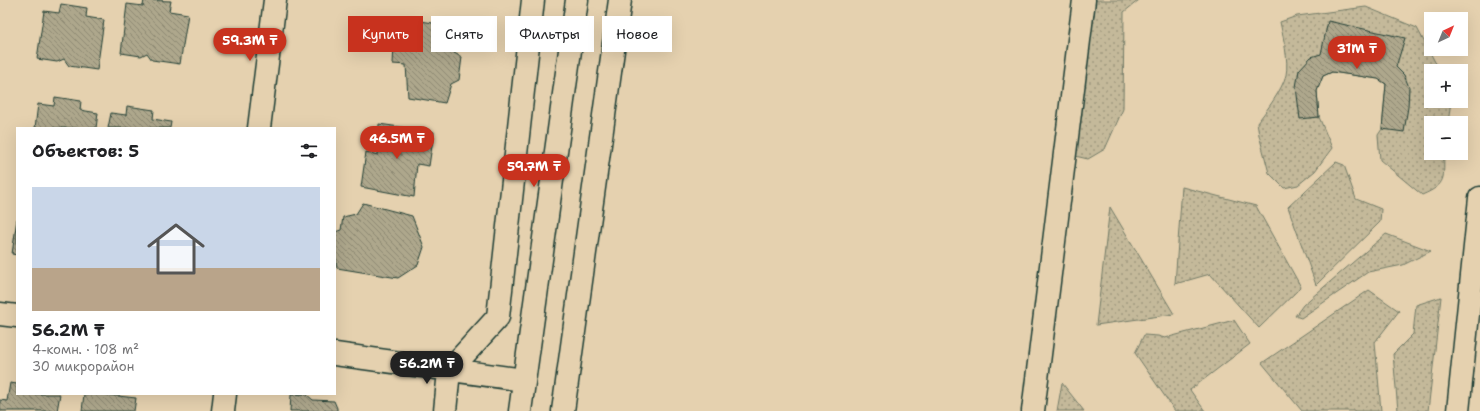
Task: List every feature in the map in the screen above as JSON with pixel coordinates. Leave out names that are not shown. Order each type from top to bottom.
[{"type":"main road","points":[[259,127],[275,0]]},
{"type":"main road","points":[[444,411],[449,371],[498,317],[533,0]]},
{"type":"main road","points":[[520,411],[577,0]]},
{"type":"main road","points":[[563,411],[620,0]]},
{"type":"main road","points":[[1033,411],[1084,0]]},
{"type":"main road","points":[[1458,411],[1480,192]]},
{"type":"main road","points":[[0,314],[16,316]]},
{"type":"main road","points":[[336,354],[449,371],[524,380]]},
{"type":"main road","points":[[223,411],[225,395]]},
{"type":"shaded area","points":[[1095,0],[1139,0],[1124,12],[1123,109],[1105,149],[1088,159],[1075,156]]},
{"type":"shaded area","points":[[1366,7],[1417,28],[1424,41],[1424,56],[1432,56],[1437,64],[1424,64],[1424,108],[1450,108],[1449,116],[1424,116],[1424,160],[1444,160],[1442,179],[1436,187],[1422,195],[1380,160],[1378,135],[1382,129],[1386,84],[1378,79],[1332,72],[1323,76],[1317,91],[1319,117],[1332,148],[1315,171],[1298,185],[1284,188],[1269,173],[1257,123],[1278,93],[1286,75],[1286,56],[1280,22],[1297,16]]},
{"type":"shaded area","points":[[1336,162],[1344,165],[1356,199],[1381,209],[1380,222],[1316,285],[1288,207]]},
{"type":"shaded area","points":[[1182,187],[1256,206],[1301,287],[1259,328],[1210,274],[1175,284]]},
{"type":"shaded area","points":[[1110,207],[1174,314],[1096,325]]},
{"type":"shaded area","points":[[1386,234],[1431,251],[1403,265],[1368,272],[1301,318],[1295,316],[1303,305]]},
{"type":"shaded area","points":[[1369,290],[1399,311],[1375,342],[1381,411],[1302,411],[1262,363]]},
{"type":"shaded area","points":[[1441,297],[1428,411],[1398,411],[1393,354],[1413,334],[1416,305]]},
{"type":"shaded area","points":[[1234,320],[1250,344],[1190,390],[1205,411],[1175,411],[1135,353],[1144,335],[1165,338]]},
{"type":"shaded area","points":[[1062,383],[1084,411],[1057,411]]},
{"type":"building","points":[[144,0],[171,1],[169,11],[188,14],[180,64],[152,60],[147,53],[141,56],[121,53],[127,4],[143,6]]},
{"type":"building","points":[[61,4],[87,8],[86,17],[104,20],[97,70],[69,66],[64,59],[57,62],[37,59],[44,11],[59,13]]},
{"type":"building","points":[[423,21],[431,23],[431,52],[454,52],[462,57],[459,80],[451,84],[445,103],[408,97],[406,65],[393,64],[394,52],[423,52]]},
{"type":"building","points":[[1328,21],[1405,38],[1396,67],[1404,75],[1409,87],[1408,107],[1404,132],[1382,129],[1386,84],[1378,79],[1332,72],[1323,76],[1317,91],[1319,117],[1300,119],[1296,87],[1299,70],[1311,57],[1321,54]]},
{"type":"building","points":[[55,97],[81,101],[80,110],[98,113],[96,127],[35,127],[38,104],[54,106]]},
{"type":"building","points":[[127,106],[154,110],[153,119],[171,122],[170,127],[108,127],[111,113],[126,115]]},
{"type":"building","points":[[379,124],[434,132],[429,166],[417,164],[414,197],[361,187],[366,152],[378,155]]},
{"type":"building","points":[[363,203],[412,216],[424,247],[418,265],[398,278],[337,268],[336,232],[341,230],[343,217],[356,214]]},
{"type":"building","points":[[16,226],[16,255],[12,254]]},
{"type":"building","points":[[10,383],[16,384],[16,395],[60,395],[57,411],[0,411],[0,400],[7,401]]},
{"type":"building","points":[[84,395],[109,395],[136,398],[134,411],[82,411]]},
{"type":"building","points":[[291,395],[307,395],[313,400],[334,401],[337,408],[337,411],[290,411]]}]
